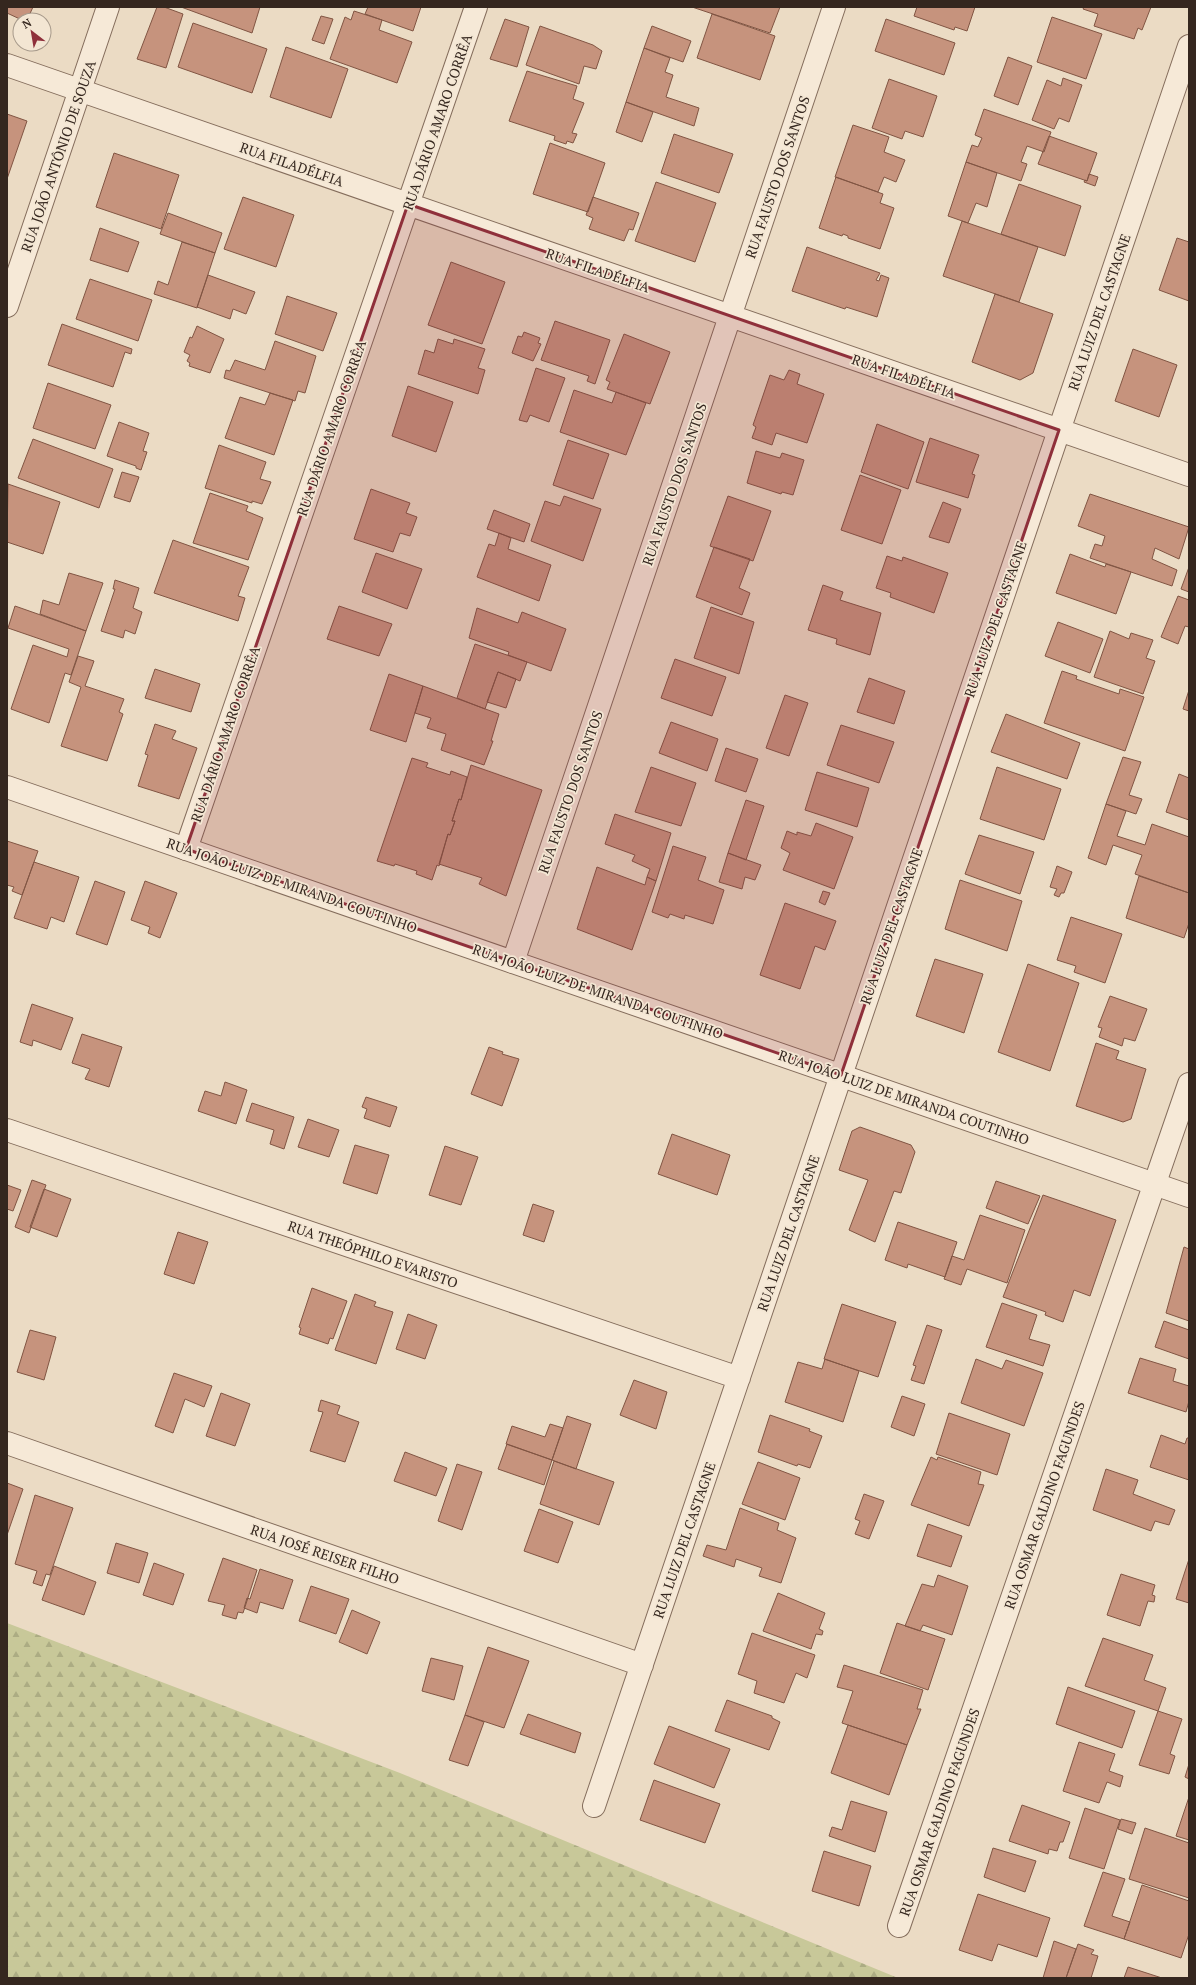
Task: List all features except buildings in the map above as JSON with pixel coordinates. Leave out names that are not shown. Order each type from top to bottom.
[{"type":"street","name":"RUA JOÃO ANTÔNIO DE SOUZA","points":[[7,306],[108,7]]},
{"type":"street","name":"RUA DÁRIO AMARO CORRÊA","points":[[186,849],[476,7]]},
{"type":"street","name":"RUA FAUSTO DOS SANTOS","points":[[513,962],[834,7]]},
{"type":"street","name":"RUA LUIZ DEL CASTAGNE","points":[[594,1806],[1189,46]]},
{"type":"street","name":"RUA FILADÉLFIA","points":[[7,65],[1189,475]]},
{"type":"street","name":"RUA JOÃO LUIZ DE MIRANDA COUTINHO","points":[[7,786],[1189,1196]]},
{"type":"street","name":"RUA OSMAR GALDINO FAGUNDES","points":[[899,1926],[1189,1084]]},
{"type":"street","name":"RUA THEÓPHILO EVARISTO","points":[[7,1130],[739,1378]]},
{"type":"street","name":"RUA JOSÉ REISER FILHO","points":[[7,1443],[642,1665]]},
{"type":"highlighted area","points":[[408,204],[1059,430],[841,1075],[186,849]]},
{"type":"green space","points":[[7,1623],[400,1773],[898,1978],[7,1978]]}]
